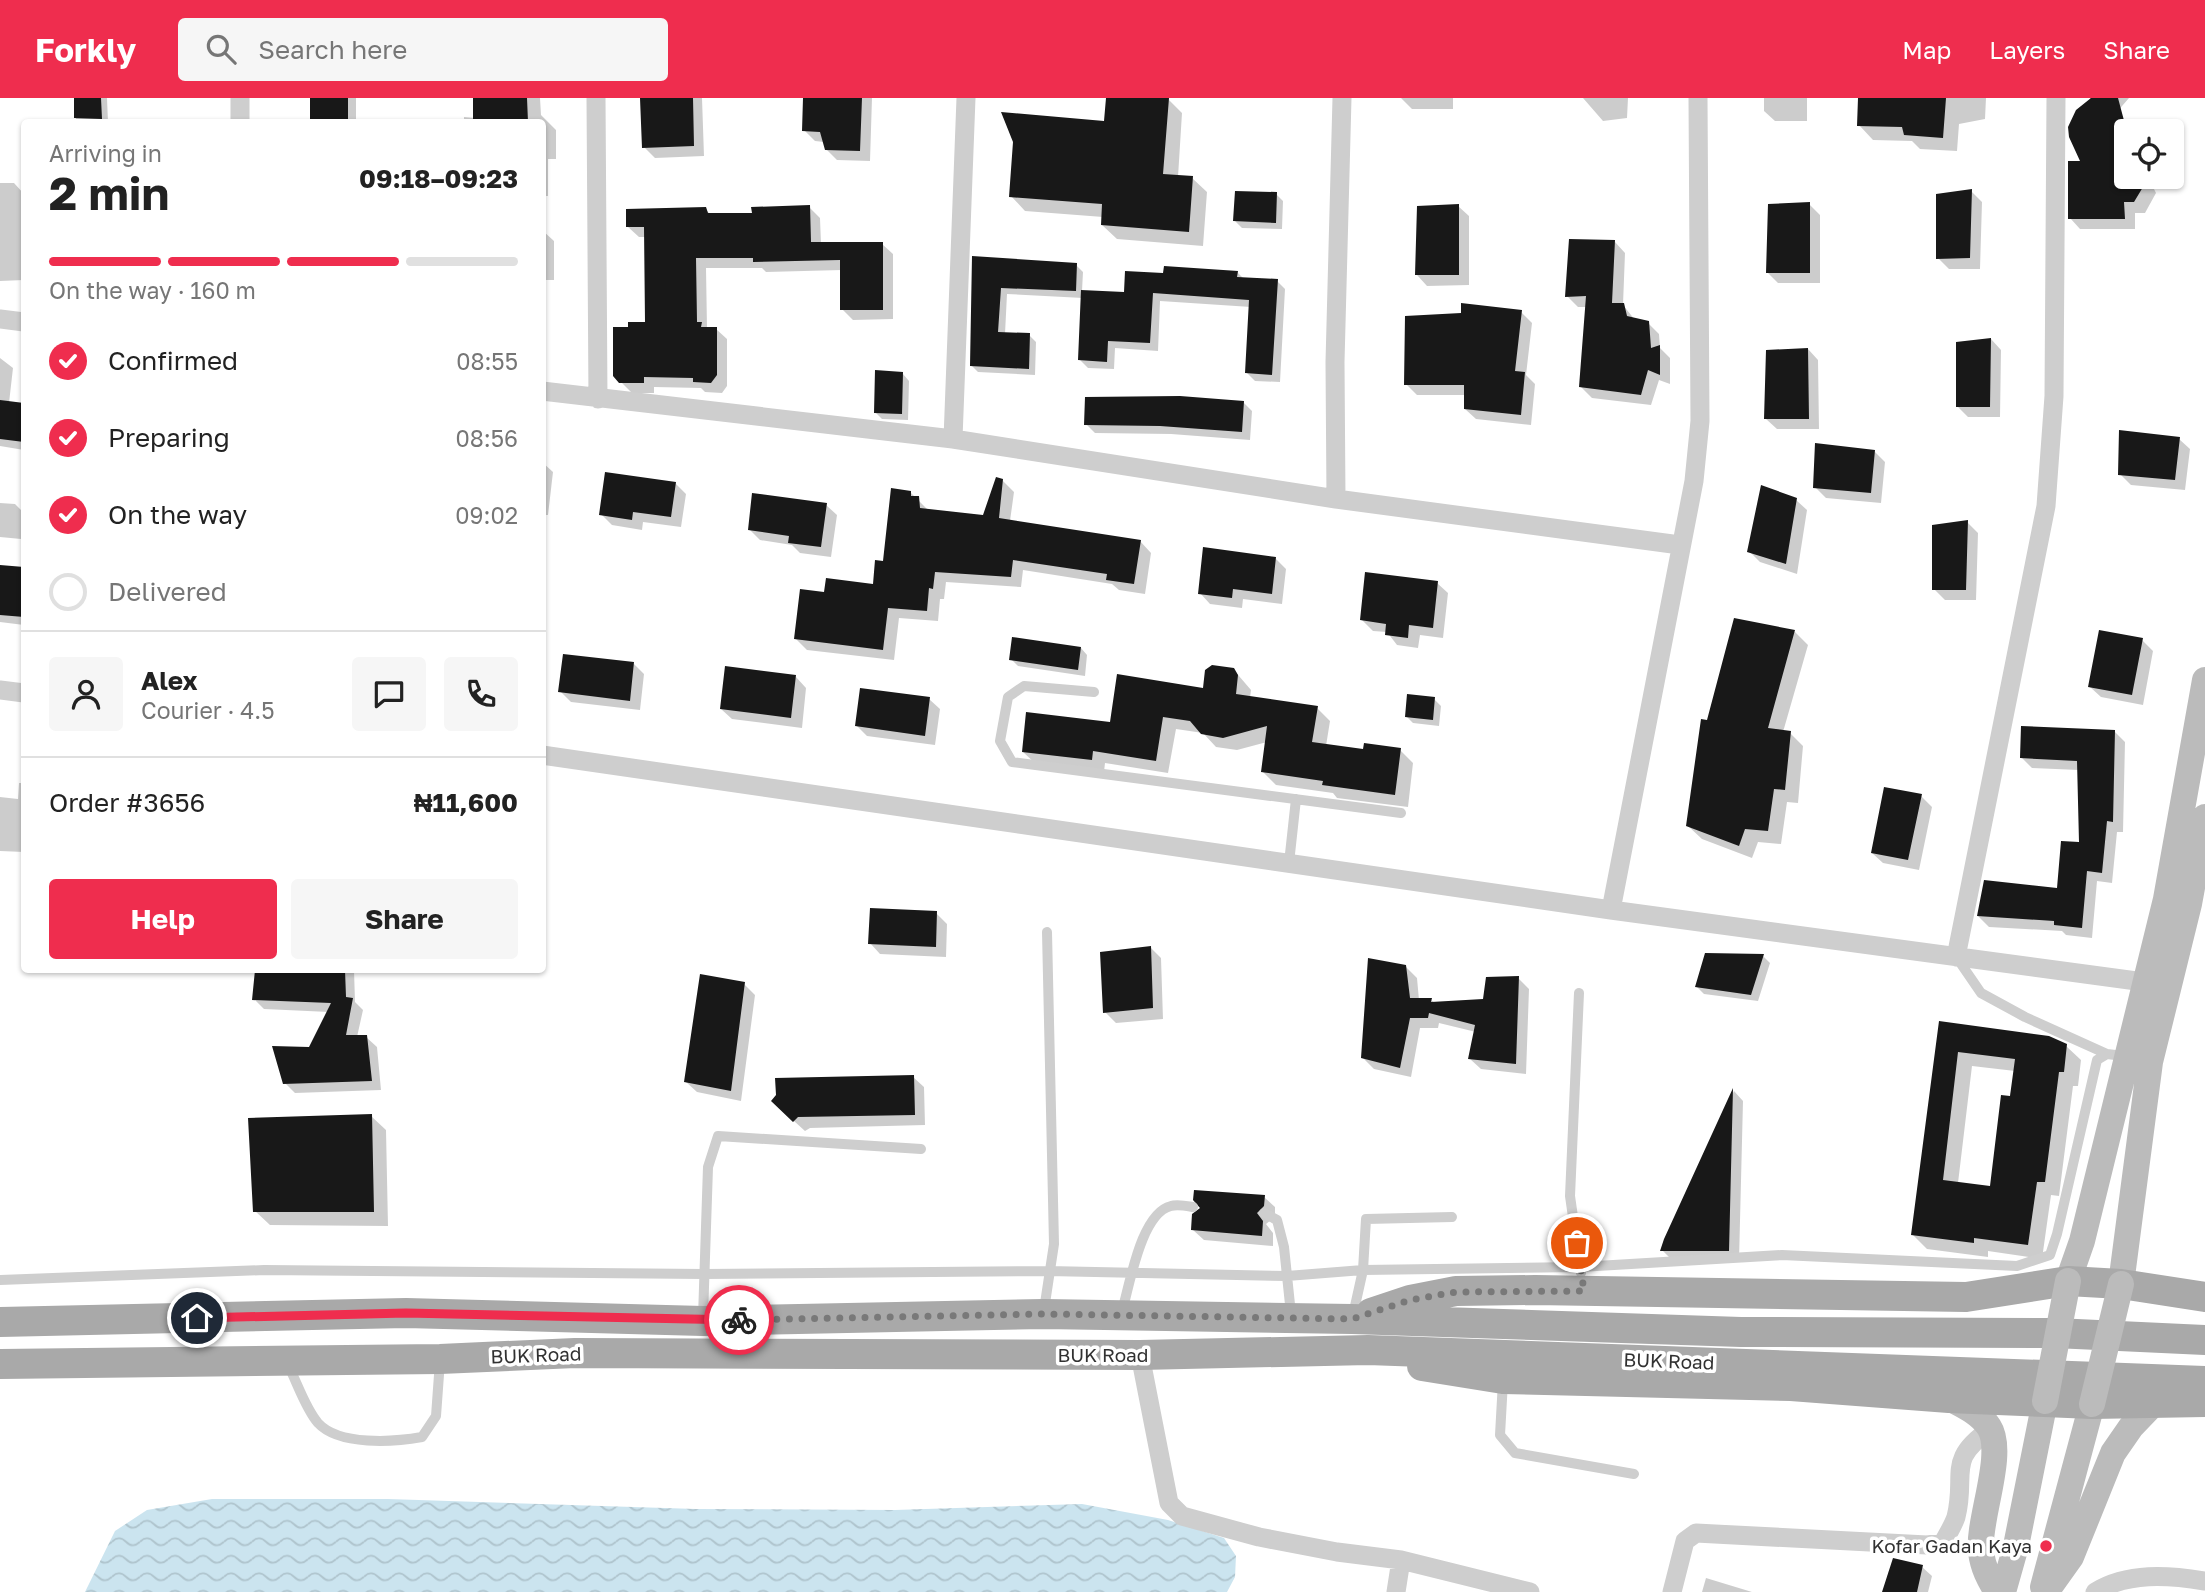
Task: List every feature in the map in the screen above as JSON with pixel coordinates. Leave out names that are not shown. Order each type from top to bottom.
[{"type":"main road","points":[[2044,1592],[2121,1283],[2150,1062],[2166,899],[2205,680]]},
{"type":"main road","points":[[2000,1592],[2016,1546],[2068,1281],[2082,1241],[2117,1055],[2158,984],[2193,904],[2205,817]]},
{"type":"main road","points":[[1352,1319],[1410,1300],[1456,1292],[1582,1279],[1966,1297],[2068,1281],[2121,1283],[2197,1291]]},
{"type":"main road","name":"BUK Road","points":[[0,1322],[406,1313],[703,1321],[1044,1314],[1352,1319],[1741,1332],[2055,1333],[2205,1340]]},
{"type":"main road","points":[[1368,1350],[1422,1367],[1503,1380],[1791,1386],[1949,1398],[2092,1404],[2205,1402]]},
{"type":"main road","name":"BUK Road","points":[[0,1364],[440,1359],[575,1353],[1140,1355],[1368,1350],[2205,1381]]},
{"type":"main road","points":[[1949,1398],[1975,1412],[1991,1429],[1994,1456],[1980,1549],[1986,1575],[2000,1592]]},
{"type":"main road","points":[[2044,1592],[2071,1557],[2113,1453],[2131,1427],[2155,1402]]},
{"type":"street","points":[[240,98],[240,119]]},
{"type":"street","points":[[596,98],[598,399]]},
{"type":"street","points":[[953,439],[966,98]]},
{"type":"street","points":[[1336,499],[1335,362],[1342,98]]},
{"type":"street","points":[[1611,910],[1679,545],[1694,481],[1700,421],[1698,98]]},
{"type":"street","points":[[1956,957],[2046,506],[2054,396],[2056,98]]},
{"type":"street","points":[[0,319],[21,322]]},
{"type":"street","points":[[546,392],[953,439],[1336,499],[1679,545]]},
{"type":"street","points":[[0,690],[21,692]]},
{"type":"street","points":[[546,756],[1611,910],[2158,984]]},
{"type":"street","points":[[1140,1355],[1169,1503],[1176,1513],[1259,1537],[1337,1552],[1401,1560],[1530,1592]]},
{"type":"street","points":[[1672,1592],[1685,1541],[1696,1533],[1927,1545],[1943,1543],[1956,1518],[1960,1459],[1974,1440],[1991,1429]]},
{"type":"street","points":[[1396,1592],[1401,1560]]},
{"type":"street","points":[[2095,1592],[2112,1582],[2146,1576],[2205,1581]]},
{"type":"lane","points":[[1094,692],[1024,686],[1007,697],[1000,741],[1012,762],[1401,813]]},
{"type":"lane","points":[[1289,863],[1296,799]]},
{"type":"lane","points":[[1044,1314],[1048,1271],[1054,1244],[1047,932]]},
{"type":"lane","points":[[1956,957],[1981,993],[2025,1017],[2117,1055]]},
{"type":"lane","points":[[1579,993],[1570,1196],[1582,1279]]},
{"type":"lane","points":[[0,1280],[264,1270],[704,1273],[1048,1271],[1287,1276],[1363,1270],[1582,1279],[1782,1255],[2017,1266],[2050,1255],[2097,1060],[2117,1055]]},
{"type":"lane","points":[[703,1321],[708,1167],[718,1136],[921,1149]]},
{"type":"lane","points":[[1121,1317],[1143,1237],[1154,1215],[1171,1206],[1193,1206]]},
{"type":"lane","points":[[1264,1213],[1277,1220],[1292,1318]]},
{"type":"lane","points":[[1352,1319],[1362,1286],[1366,1219],[1452,1217]]},
{"type":"lane","points":[[286,1361],[318,1423],[336,1434],[387,1443],[422,1437],[436,1416],[440,1359]]},
{"type":"lane","points":[[1503,1380],[1500,1435],[1515,1453],[1634,1474]]},
{"type":"water","points":[[212,1499],[388,1499],[696,1509],[895,1510],[1082,1504],[1168,1520],[1224,1538],[1236,1556],[1235,1577],[1227,1592],[85,1592],[115,1531],[147,1510]]},
{"type":"building","points":[[74,98],[101,98],[102,119],[74,118]]},
{"type":"building","points":[[310,98],[348,98],[348,119],[310,119]]},
{"type":"building","points":[[473,98],[527,98],[528,119],[473,119]]},
{"type":"building","points":[[640,98],[693,98],[694,146],[642,148]]},
{"type":"building","points":[[803,98],[862,98],[860,151],[825,150],[820,132],[802,131]]},
{"type":"building","points":[[1106,98],[1169,98],[1163,174],[1193,176],[1189,232],[1101,225],[1102,204],[1009,197],[1013,142],[1001,112],[1104,121]]},
{"type":"building","points":[[1858,98],[1946,98],[1943,138],[1904,135],[1902,127],[1857,126]]},
{"type":"building","points":[[2091,98],[2118,98],[2124,119],[2114,119],[2114,189],[2142,189],[2134,202],[2124,202],[2125,219],[2068,219],[2068,161],[2080,161],[2069,137],[2068,127],[2076,110]]},
{"type":"building","points":[[1972,189],[1970,258],[1936,259],[1936,194]]},
{"type":"building","points":[[1235,191],[1277,192],[1276,223],[1233,221]]},
{"type":"building","points":[[1810,202],[1810,273],[1766,273],[1768,204]]},
{"type":"building","points":[[1459,204],[1459,275],[1415,275],[1417,206]]},
{"type":"building","points":[[810,205],[811,242],[883,242],[883,310],[840,310],[840,260],[753,262],[753,258],[696,258],[697,322],[702,322],[701,327],[717,327],[717,375],[711,383],[693,382],[693,378],[644,377],[644,383],[619,383],[613,376],[613,327],[628,327],[628,322],[645,322],[644,227],[626,227],[626,209],[706,207],[708,213],[752,213],[751,207]]},
{"type":"building","points":[[1569,239],[1615,240],[1612,303],[1624,303],[1627,316],[1649,321],[1651,348],[1660,345],[1660,375],[1648,370],[1641,395],[1579,387],[1586,296],[1565,297]]},
{"type":"building","points":[[972,256],[1077,263],[1076,291],[1001,288],[998,332],[1030,333],[1029,369],[970,366]]},
{"type":"building","points":[[1164,266],[1238,271],[1237,277],[1278,279],[1272,375],[1245,373],[1249,300],[1153,293],[1150,343],[1108,341],[1107,362],[1078,360],[1081,290],[1124,292],[1125,271],[1163,273]]},
{"type":"building","points":[[1461,303],[1522,310],[1515,371],[1525,372],[1521,415],[1464,409],[1464,385],[1404,385],[1405,316],[1461,313]]},
{"type":"building","points":[[1991,338],[1990,407],[1956,407],[1956,342]]},
{"type":"building","points":[[1808,348],[1809,419],[1764,419],[1766,350]]},
{"type":"building","points":[[875,370],[903,372],[902,414],[874,413]]},
{"type":"building","points":[[1180,396],[1244,401],[1242,432],[1160,426],[1084,425],[1085,397]]},
{"type":"building","points":[[0,400],[21,403],[21,442],[0,439]]},
{"type":"building","points":[[2119,430],[2180,437],[2175,480],[2118,475]]},
{"type":"building","points":[[1815,443],[1875,450],[1871,493],[1813,488]]},
{"type":"building","points":[[605,472],[676,482],[671,517],[633,512],[632,520],[599,515]]},
{"type":"building","points":[[996,477],[1003,479],[999,518],[1141,540],[1134,584],[1106,580],[1107,574],[1013,560],[1011,577],[935,572],[933,589],[929,588],[927,611],[888,608],[883,650],[794,639],[800,589],[824,592],[826,578],[873,584],[875,560],[883,561],[891,488],[911,491],[911,496],[919,496],[920,508],[983,515]]},
{"type":"building","points":[[1761,485],[1797,498],[1786,564],[1747,552]]},
{"type":"building","points":[[752,493],[827,503],[821,547],[788,543],[789,536],[748,530]]},
{"type":"building","points":[[1968,520],[1966,590],[1932,590],[1932,525]]},
{"type":"building","points":[[1203,547],[1276,557],[1272,594],[1233,589],[1232,598],[1198,594]]},
{"type":"building","points":[[0,565],[21,567],[21,617],[0,615]]},
{"type":"building","points":[[1365,572],[1438,581],[1433,628],[1409,625],[1408,638],[1385,635],[1386,624],[1360,620]]},
{"type":"building","points":[[1734,618],[1795,630],[1768,728],[1791,731],[1785,790],[1774,789],[1768,831],[1745,829],[1739,846],[1686,826],[1701,719],[1707,720]]},
{"type":"building","points":[[2099,630],[2143,638],[2132,695],[2088,687]]},
{"type":"building","points":[[1012,637],[1081,647],[1078,670],[1009,660]]},
{"type":"building","points":[[563,654],[634,662],[630,701],[558,692]]},
{"type":"building","points":[[1212,665],[1234,668],[1238,675],[1236,694],[1318,706],[1312,742],[1363,749],[1364,743],[1401,748],[1395,795],[1322,785],[1323,781],[1261,772],[1267,726],[1223,738],[1201,734],[1190,721],[1163,717],[1156,761],[1093,751],[1092,760],[1022,752],[1026,712],[1110,722],[1117,674],[1203,688],[1205,670]]},
{"type":"building","points":[[725,666],[796,675],[791,718],[720,709]]},
{"type":"building","points":[[860,688],[930,697],[925,736],[855,726]]},
{"type":"building","points":[[1407,694],[1435,697],[1433,720],[1405,717]]},
{"type":"building","points":[[2021,726],[2115,730],[2113,822],[2107,821],[2102,873],[2087,871],[2082,928],[2054,925],[2054,921],[1977,916],[1984,880],[2057,888],[2061,841],[2079,842],[2077,761],[2020,758]]},
{"type":"building","points":[[1884,787],[1922,794],[1908,860],[1871,853]]},
{"type":"building","points":[[870,908],[937,911],[936,947],[868,944]]},
{"type":"building","points":[[1151,946],[1153,1008],[1103,1013],[1100,952]]},
{"type":"building","points":[[1705,953],[1764,954],[1751,995],[1695,987]]},
{"type":"building","points":[[1368,958],[1406,965],[1410,998],[1432,998],[1431,1002],[1483,999],[1486,977],[1519,976],[1516,1064],[1468,1059],[1475,1025],[1429,1013],[1428,1018],[1410,1018],[1400,1068],[1361,1058]]},
{"type":"building","points":[[255,973],[345,973],[346,997],[353,998],[346,1035],[367,1035],[372,1081],[283,1084],[272,1046],[309,1047],[331,1003],[252,1000]]},
{"type":"building","points":[[700,974],[745,982],[731,1091],[684,1082]]},
{"type":"building","points":[[1939,1021],[2049,1036],[2067,1044],[2064,1072],[2059,1072],[2045,1182],[2037,1182],[2028,1245],[1974,1238],[1974,1243],[1911,1235]],"holes":[[[1958,1052],[2015,1059],[2010,1096],[2001,1095],[1990,1186],[1943,1180]]]},
{"type":"building","points":[[914,1075],[915,1115],[798,1117],[793,1122],[771,1101],[776,1095],[775,1078]]},
{"type":"building","points":[[1733,1088],[1729,1251],[1660,1251],[1664,1239]]},
{"type":"building","points":[[372,1114],[374,1212],[253,1212],[248,1118]]},
{"type":"building","points":[[1194,1190],[1265,1195],[1264,1206],[1257,1213],[1263,1221],[1262,1236],[1191,1230],[1192,1214],[1200,1208],[1193,1200]]},
{"type":"building","points":[[1893,1558],[1923,1565],[1917,1592],[1882,1592]]},
{"type":"way so far","points":[[739,1320],[1044,1314],[1352,1319],[1410,1300],[1456,1292],[1584,1291],[1577,1243]]},
{"type":"place","name":"Kofar Gadan Kaya","points":[[2046,1546]]},
{"type":"route","points":[[197,1318],[406,1313],[739,1320]]}]
